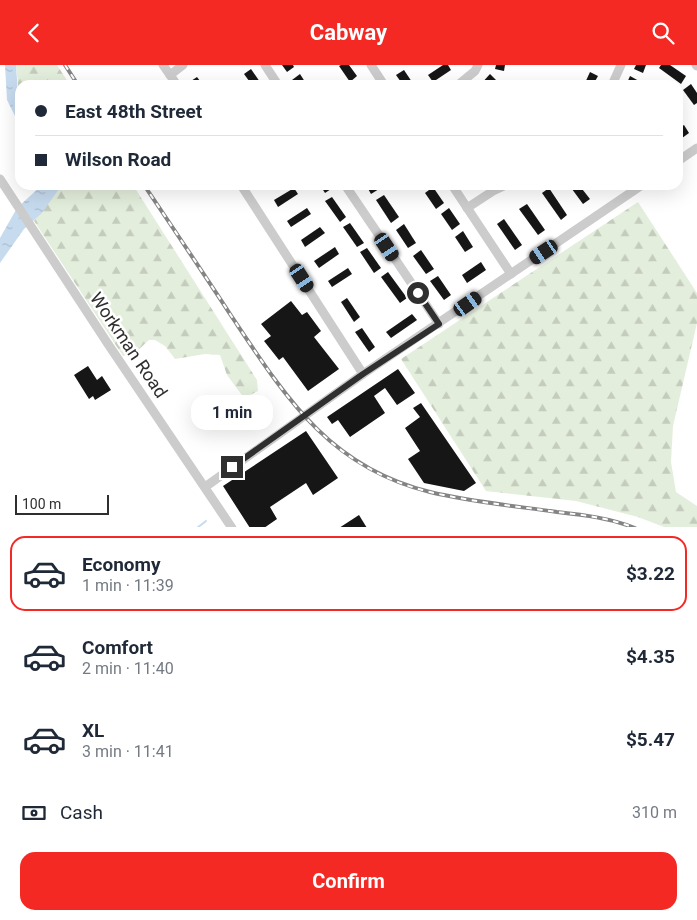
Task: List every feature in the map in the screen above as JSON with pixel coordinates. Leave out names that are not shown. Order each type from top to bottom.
[{"type":"street","points":[[163,65],[174,80]]},
{"type":"street","points":[[170,75],[182,65]]},
{"type":"street","points":[[265,65],[275,80]]},
{"type":"street","points":[[371,65],[381,80]]},
{"type":"street","points":[[464,80],[475,71],[478,65]]},
{"type":"street","points":[[614,80],[621,65]]},
{"type":"street","points":[[683,158],[697,148]]},
{"type":"street","name":"Workman Road","points":[[0,179],[108,344],[232,527]]},
{"type":"street","points":[[244,190],[363,374]]},
{"type":"street","points":[[348,190],[439,324]]},
{"type":"street","points":[[455,190],[510,274]]},
{"type":"street","points":[[467,208],[495,190]]},
{"type":"street","points":[[205,487],[363,374],[635,190]]},
{"type":"green space","points":[[16,65],[57,65],[67,80],[18,80]]},
{"type":"green space","points":[[58,190],[136,190],[257,380],[258,391],[244,398],[227,375],[220,355],[205,354],[175,359],[165,346],[155,340],[149,340],[136,352],[123,356],[34,221]]},
{"type":"green space","points":[[638,202],[697,293],[697,323],[673,426],[671,462],[676,492],[697,506],[697,527],[664,527],[638,517],[576,501],[486,491],[401,359]]},
{"type":"water","points":[[5,65],[16,65],[15,116],[7,100]]},
{"type":"water","points":[[37,190],[58,190],[41,214],[24,229],[0,263],[0,238],[17,208]]},
{"type":"building","points":[[282,65],[293,65],[294,67],[287,72]]},
{"type":"building","points":[[349,65],[357,76],[352,80],[349,80],[339,66]]},
{"type":"building","points":[[443,65],[448,65],[451,70],[436,80],[432,80],[428,75]]},
{"type":"building","points":[[496,65],[505,65],[504,71],[495,69]]},
{"type":"building","points":[[636,65],[646,65],[643,73],[634,69]]},
{"type":"building","points":[[661,65],[670,65],[686,76],[683,81],[676,80],[659,68]]},
{"type":"building","points":[[251,69],[259,80],[248,80],[244,74]]},
{"type":"building","points":[[404,70],[411,80],[400,80],[396,75]]},
{"type":"building","points":[[590,72],[598,76],[596,80],[586,80]]},
{"type":"building","points":[[300,74],[304,80],[292,80]]},
{"type":"building","points":[[490,74],[496,80],[485,80]]},
{"type":"building","points":[[630,76],[637,80],[628,80]]},
{"type":"building","points":[[691,84],[697,93],[697,103],[694,105],[683,90]]},
{"type":"building","points":[[683,126],[689,133],[683,137]]},
{"type":"building","points":[[291,190],[295,190],[298,194],[278,207],[274,200]]},
{"type":"building","points":[[369,190],[377,190],[371,194]]},
{"type":"building","points":[[429,190],[435,190],[444,203],[436,209],[425,193]]},
{"type":"building","points":[[550,190],[567,215],[561,220],[542,193]]},
{"type":"building","points":[[573,190],[583,190],[590,199],[583,204]]},
{"type":"building","points":[[384,195],[399,217],[391,223],[376,200]]},
{"type":"building","points":[[332,197],[346,217],[340,222],[325,201]]},
{"type":"building","points":[[527,204],[545,230],[538,235],[519,209]]},
{"type":"building","points":[[307,208],[311,214],[291,227],[287,221]]},
{"type":"building","points":[[449,208],[460,224],[452,230],[441,214]]},
{"type":"building","points":[[504,219],[522,245],[515,250],[497,224]]},
{"type":"building","points":[[350,223],[364,243],[357,247],[343,227]]},
{"type":"building","points":[[404,224],[416,243],[408,248],[396,230]]},
{"type":"building","points":[[320,227],[325,233],[305,247],[301,240]]},
{"type":"building","points":[[463,231],[473,247],[465,252],[455,237]]},
{"type":"building","points":[[335,247],[339,254],[319,268],[314,261]]},
{"type":"building","points":[[367,248],[381,268],[374,273],[360,252]]},
{"type":"building","points":[[421,250],[434,269],[426,274],[413,256]]},
{"type":"building","points":[[481,262],[486,270],[467,283],[462,275]]},
{"type":"building","points":[[348,268],[352,274],[332,287],[328,281]]},
{"type":"building","points":[[388,272],[407,298],[400,303],[381,277]]},
{"type":"building","points":[[438,276],[451,295],[444,300],[430,281]]},
{"type":"building","points":[[347,298],[360,317],[354,322],[341,302]]},
{"type":"building","points":[[291,301],[302,315],[307,312],[321,331],[314,337],[339,369],[308,391],[283,357],[279,360],[264,341],[271,336],[261,324]]},
{"type":"building","points":[[412,314],[417,320],[391,338],[386,332]]},
{"type":"building","points":[[362,328],[375,347],[369,352],[355,332]]},
{"type":"building","points":[[88,366],[97,380],[102,376],[111,390],[95,400],[93,396],[89,399],[74,375]]},
{"type":"building","points":[[398,369],[415,393],[397,405],[385,388],[374,396],[385,413],[350,437],[338,420],[332,424],[327,417]]},
{"type":"building","points":[[421,403],[476,483],[464,491],[424,483],[408,459],[420,451],[405,428],[420,417],[413,408]]},
{"type":"building","points":[[306,431],[338,478],[313,495],[306,483],[270,507],[277,519],[265,527],[249,527],[223,486]]},
{"type":"building","points":[[359,515],[366,527],[341,527]]},
{"type":"waterway","points":[[198,527],[206,521]]},
{"type":"railway","points":[[65,65],[75,80]]},
{"type":"railway","points":[[147,190],[250,344],[291,400],[312,424],[336,446],[363,465],[394,481],[430,492],[478,501],[597,517],[632,527]]},
{"type":"route","points":[[232,467],[302,416],[439,324],[418,293]]}]
